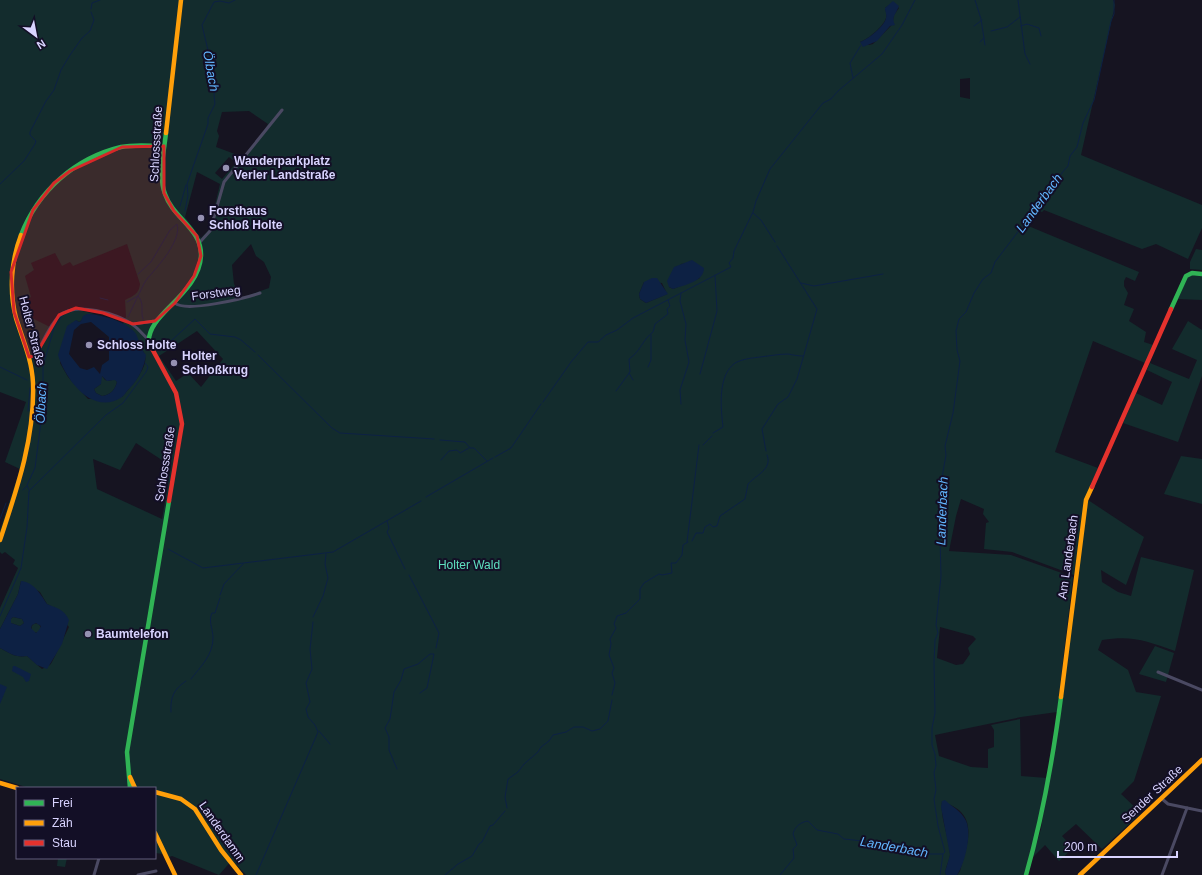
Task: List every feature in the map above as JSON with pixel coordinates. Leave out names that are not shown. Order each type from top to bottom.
[{"type":"main road","name":"Schlossstraße","points":[[181,0],[164,146],[162,181],[164,193],[171,206],[191,228],[200,242]]},
{"type":"main road","name":"Holter Straße","points":[[0,540],[26,460],[33,390],[33,374],[14,312],[11,272],[16,250],[32,210],[54,183],[86,161],[122,147],[164,146]]},
{"type":"main road","points":[[149,340],[151,327],[155,321],[186,291],[198,269],[201,256],[200,242]]},
{"type":"main road","name":"Am Landerbach","points":[[1026,875],[1040,822],[1053,757],[1086,500],[1186,276],[1192,273],[1202,274]]},
{"type":"main road","name":"Schlossstraße","points":[[130,787],[128,774],[129,745],[182,424],[182,414],[176,391],[154,354],[149,340]]},
{"type":"main road","name":"Sender Straße","points":[[1080,875],[1202,760]]},
{"type":"main road","name":"Schlossstraße","points":[[128,774],[134,787]]},
{"type":"main road","points":[[0,783],[16,788]]},
{"type":"main road","name":"Landerdamm","points":[[156,792],[182,799],[195,809],[221,850],[241,875]]},
{"type":"main road","points":[[156,795],[164,793]]},
{"type":"main road","points":[[156,835],[175,875]]},
{"type":"street","points":[[200,242],[210,231],[224,182],[282,110]]},
{"type":"street","name":"Forstweg","points":[[175,303],[179,306],[191,306],[247,298],[260,294]]},
{"type":"street","points":[[29,358],[35,356],[60,315],[76,308],[103,313],[133,324],[149,340]]},
{"type":"street","points":[[133,324],[155,321]]},
{"type":"street","points":[[1158,672],[1202,690]]},
{"type":"street","points":[[1161,798],[1168,804],[1202,811]]},
{"type":"street","points":[[1162,875],[1187,808]]},
{"type":"street","points":[[94,875],[99,859]]},
{"type":"street","points":[[138,875],[156,871]]},
{"type":"highlighted area","points":[[164,146],[164,193],[174,211],[197,236],[201,256],[194,276],[175,303],[155,321],[133,324],[103,313],[76,308],[59,315],[35,356],[29,357],[14,312],[11,272],[33,210],[54,183],[70,171],[122,147]]},
{"type":"green space","name":"Holter Wald","points":[[0,0],[1113,0],[1115,5],[1081,155],[1202,205],[1202,228],[1188,259],[1156,244],[1142,249],[1044,210],[1042,212],[1036,210],[1026,225],[1139,272],[1135,281],[1126,277],[1124,281],[1124,286],[1128,293],[1124,305],[1134,309],[1129,321],[1146,332],[1144,342],[1153,345],[1145,363],[1093,341],[1055,452],[1098,468],[1085,500],[1074,575],[1012,552],[984,549],[986,523],[989,522],[983,514],[984,509],[961,499],[956,516],[949,551],[1011,555],[1073,577],[1057,712],[1021,717],[935,735],[939,756],[971,767],[988,768],[988,749],[994,747],[994,730],[991,725],[1020,719],[1021,776],[1047,778],[1037,829],[1024,875],[957,875],[960,871],[967,846],[967,821],[963,814],[954,807],[942,801],[943,821],[950,854],[946,875],[246,875],[232,860],[219,875],[172,856],[166,858],[163,854],[156,853],[156,787],[26,787],[0,779],[0,648],[16,656],[27,656],[42,669],[50,665],[52,662],[69,627],[51,606],[47,604],[40,592],[21,581],[18,594],[0,629],[0,608],[18,568],[13,564],[15,560],[5,552],[2,554],[0,552],[0,530],[20,469],[5,462],[26,402],[0,392]],"holes":[[[893,2],[899,8],[894,15],[892,25],[873,44],[869,45],[860,42],[871,36],[885,21],[885,8]],[[970,78],[970,99],[960,97],[960,79]],[[249,111],[268,124],[262,134],[243,157],[216,147],[219,136],[217,131],[222,112]],[[229,157],[236,163],[222,179],[215,173]],[[197,172],[220,184],[209,230],[201,238],[185,217]],[[127,244],[140,284],[137,292],[125,300],[126,317],[123,324],[129,327],[133,332],[145,358],[142,370],[134,383],[122,397],[88,399],[68,377],[60,363],[76,320],[79,322],[87,315],[96,315],[89,312],[71,311],[61,317],[52,328],[22,313],[20,303],[31,297],[25,276],[34,270],[31,263],[55,253],[62,266],[70,262],[73,266]],[[251,244],[256,256],[264,262],[271,277],[269,288],[241,298],[234,284],[232,265]],[[687,263],[700,278],[673,289],[669,287],[681,264]],[[644,282],[662,283],[667,294],[646,303],[640,299],[639,294]],[[197,331],[223,359],[201,387],[188,373],[176,381],[159,356]],[[136,443],[171,466],[162,519],[97,489],[93,459],[120,470]],[[940,627],[973,636],[976,639],[968,648],[970,654],[963,664],[956,665],[937,658]]]},
{"type":"green space","points":[[1196,249],[1202,250],[1202,270],[1190,269],[1190,262]]},
{"type":"green space","points":[[1193,274],[1202,275],[1202,300],[1178,299],[1187,278]]},
{"type":"green space","points":[[1188,321],[1202,330],[1202,376],[1178,442],[1123,423],[1136,393],[1162,405],[1172,382],[1147,370],[1150,363],[1189,379],[1197,360],[1172,349]]},
{"type":"green space","points":[[102,376],[105,380],[109,381],[115,379],[117,382],[112,392],[102,396],[96,393],[94,389],[101,384],[100,377]]},
{"type":"green space","points":[[1181,456],[1202,459],[1202,504],[1164,494]]},
{"type":"green space","points":[[1088,500],[1144,537],[1126,585],[1101,570],[1102,582],[1118,592],[1131,596],[1141,557],[1194,570],[1175,651],[1139,640],[1122,638],[1102,640],[1098,650],[1128,670],[1136,692],[1161,696],[1134,781],[1121,794],[1141,813],[1102,849],[1076,824],[1062,836],[1073,848],[1059,861],[1045,845],[1032,858],[1041,829]]},
{"type":"green space","points":[[13,617],[22,619],[24,623],[20,626],[11,623],[11,619]]},
{"type":"green space","points":[[36,623],[41,628],[36,633],[31,628]]},
{"type":"green space","points":[[1155,646],[1174,653],[1166,682],[1139,674]]},
{"type":"green space","points":[[58,859],[67,859],[65,867],[57,866]]},
{"type":"water","points":[[893,1],[899,6],[894,18],[895,25],[890,26],[877,41],[863,47],[860,42],[871,36],[879,29],[885,21],[885,8]]},
{"type":"water","points":[[692,260],[704,268],[701,277],[693,282],[673,289],[669,287],[667,281],[674,267]]},
{"type":"water","points":[[652,278],[657,278],[668,294],[646,303],[640,299],[639,294],[644,282]]},
{"type":"water","points":[[87,314],[99,315],[121,322],[136,334],[146,355],[141,373],[136,380],[122,397],[111,402],[101,402],[91,399],[82,392],[67,374],[58,355],[67,326],[76,320],[79,322],[81,321],[83,316]],"holes":[[[91,322],[109,337],[109,360],[102,365],[100,374],[94,367],[87,370],[80,368],[69,354],[74,330],[81,324]],[[102,376],[107,381],[115,380],[117,382],[112,392],[102,396],[96,393],[94,389],[101,384]]]},
{"type":"water","points":[[21,581],[30,584],[37,590],[47,604],[62,611],[69,620],[62,644],[47,669],[37,665],[27,656],[16,656],[0,648],[0,629],[18,594]],"holes":[[[13,617],[22,619],[24,623],[20,626],[11,623],[11,619]],[[36,623],[41,626],[36,633],[31,628],[32,625]]]},
{"type":"water","points":[[13,666],[31,674],[29,681],[26,682],[23,677],[12,671]]},
{"type":"water","points":[[0,684],[7,687],[0,704]]},
{"type":"water","points":[[945,800],[961,813],[967,824],[967,847],[963,863],[957,875],[946,875],[945,872],[950,855],[941,807],[942,801]]},
{"type":"waterway","points":[[91,9],[92,3],[100,0]]},
{"type":"waterway","name":"Ölbach","points":[[185,211],[188,195],[187,184],[208,124],[208,118],[215,104],[214,95],[216,84],[202,25],[214,2],[220,1],[229,3],[235,0]]},
{"type":"waterway","points":[[543,402],[571,362],[588,342],[598,342],[606,335],[617,330],[633,318],[731,267],[729,263],[733,258],[734,251],[753,212],[756,201],[770,169],[823,103],[831,99],[838,91],[882,54],[902,25],[915,0]]},
{"type":"waterway","points":[[975,0],[981,19],[985,45]]},
{"type":"waterway","points":[[1018,0],[1025,54],[1030,64]]},
{"type":"waterway","name":"Landerbach","points":[[780,875],[794,858],[793,849],[797,845],[793,834],[795,829],[803,822],[808,821],[817,830],[838,834],[844,839],[872,842],[882,846],[926,854],[943,854],[945,852],[938,826],[934,799],[936,790],[934,772],[936,766],[935,754],[932,745],[932,728],[935,713],[935,640],[938,633],[936,625],[941,576],[941,483],[946,455],[945,446],[953,413],[960,361],[957,350],[956,331],[959,319],[966,312],[974,293],[983,279],[991,273],[995,262],[1068,166],[1070,156],[1077,147],[1083,123],[1094,100],[1111,21],[1114,14],[1114,0]]},
{"type":"waterway","points":[[0,184],[24,161],[35,144],[36,141],[30,135],[30,132],[46,101],[54,90],[61,70],[82,38],[90,31],[94,20],[91,12]]},
{"type":"waterway","points":[[991,31],[1007,27],[1020,17]]},
{"type":"waterway","points":[[974,26],[982,20]]},
{"type":"waterway","points":[[1021,26],[1027,24],[1039,28],[1041,36]]},
{"type":"waterway","points":[[980,42],[984,38]]},
{"type":"waterway","points":[[853,78],[850,63],[861,45]]},
{"type":"waterway","name":"Ölbach","points":[[180,206],[186,185]]},
{"type":"waterway","points":[[753,213],[761,220],[775,242]]},
{"type":"waterway","name":"Ölbach","points":[[138,274],[151,262],[170,230],[177,224],[178,231],[172,246],[146,281],[138,296],[142,305],[143,319]]},
{"type":"waterway","points":[[766,451],[762,429],[778,404],[788,397],[797,379],[817,309],[777,246]]},
{"type":"waterway","points":[[801,283],[814,286],[883,274]]},
{"type":"waterway","points":[[700,374],[717,311],[715,275]]},
{"type":"waterway","points":[[681,293],[680,301],[686,324],[685,340],[689,362],[680,390],[681,404]]},
{"type":"waterway","name":"Ölbach","points":[[127,302],[138,296]]},
{"type":"waterway","name":"Ölbach","points":[[128,317],[138,296]]},
{"type":"waterway","name":"Ölbach","points":[[100,298],[108,300]]},
{"type":"waterway","points":[[616,391],[630,372],[629,359],[636,353],[653,332],[655,324],[668,314],[667,309],[670,306],[668,300]]},
{"type":"waterway","name":"Ölbach","points":[[29,490],[27,485],[35,468],[43,406],[43,366],[54,328],[62,316]]},
{"type":"waterway","points":[[160,351],[195,319],[210,334],[235,337],[255,352]]},
{"type":"waterway","points":[[648,367],[651,360],[651,335]]},
{"type":"waterway","points":[[713,433],[723,427],[721,402],[723,384],[725,376],[735,363],[747,359],[778,355],[788,354],[803,356]]},
{"type":"waterway","points":[[258,355],[332,428],[340,433],[434,439]]},
{"type":"waterway","name":"Ölbach","points":[[0,616],[21,568],[27,527],[29,491],[106,415],[123,403],[146,372],[148,367],[145,363]]},
{"type":"waterway","points":[[0,367],[27,380]]},
{"type":"waterway","points":[[629,373],[633,380]]},
{"type":"waterway","points":[[28,411],[30,388]]},
{"type":"waterway","points":[[495,457],[511,448],[541,404]]},
{"type":"waterway","points":[[703,445],[712,436]]},
{"type":"waterway","points":[[440,440],[465,442],[470,448],[474,448],[487,461]]},
{"type":"waterway","points":[[687,542],[699,445]]},
{"type":"waterway","points":[[441,460],[449,451],[457,450],[460,453],[469,448]]},
{"type":"waterway","points":[[692,541],[696,533],[703,533],[705,527],[710,524],[713,527],[717,526],[720,516],[745,499],[748,484],[766,468],[768,464],[767,455]]},
{"type":"waterway","points":[[426,497],[493,458]]},
{"type":"waterway","name":"Ölbach","points":[[23,490],[27,486]]},
{"type":"waterway","points":[[168,549],[203,568],[333,552],[421,501]]},
{"type":"waterway","points":[[0,519],[6,503]]},
{"type":"waterway","points":[[387,521],[389,528],[387,532],[405,569]]},
{"type":"waterway","points":[[612,695],[615,683],[612,673],[614,668],[609,655],[611,644],[610,639],[616,628],[614,624],[617,616],[626,613],[640,599],[640,589],[644,583],[659,574],[662,575],[672,573],[671,563],[676,563],[682,555],[683,545],[688,542]]},
{"type":"waterway","points":[[313,617],[323,596],[328,578],[325,564],[326,554]]},
{"type":"waterway","points":[[220,595],[224,584],[243,564]]},
{"type":"waterway","points":[[409,575],[439,633],[436,648]]},
{"type":"waterway","points":[[191,679],[206,660],[211,650],[213,638],[211,616],[212,613],[215,613],[220,598]]},
{"type":"waterway","points":[[256,875],[318,732],[315,725],[308,717],[306,709],[310,702],[306,683],[312,669],[310,649],[313,622]]},
{"type":"waterway","points":[[397,769],[389,750],[389,737],[385,728],[390,719],[394,692],[401,680],[404,669],[418,664],[430,654],[434,654],[427,688],[420,693]]},
{"type":"waterway","points":[[171,712],[172,698],[178,687],[186,681]]},
{"type":"waterway","points":[[507,808],[505,797],[508,779],[518,772],[524,764],[549,741],[553,735],[566,732],[574,727],[583,727],[592,731],[600,729],[608,721],[612,700]]},
{"type":"waterway","points":[[319,731],[330,744]]},
{"type":"waterway","points":[[445,875],[458,864],[472,856],[479,844],[482,842],[490,826],[493,825],[505,811]]},
{"type":"waterway","points":[[940,875],[943,854]]},
{"type":"traffic: fast","points":[[149,343],[150,333],[156,323],[192,282],[198,270],[201,256],[197,238],[174,210],[165,194],[163,187],[162,164],[166,133]]},
{"type":"traffic: fast","points":[[21,235],[37,204],[48,191],[60,179],[88,159],[104,152],[126,146],[164,146]]},
{"type":"traffic: fast","points":[[1171,309],[1186,276],[1192,273],[1202,274]]},
{"type":"traffic: fast","points":[[130,787],[127,752],[169,501]]},
{"type":"traffic: fast","points":[[1026,875],[1038,831],[1047,787],[1061,697]]},
{"type":"traffic: slow","points":[[166,133],[181,0]]},
{"type":"traffic: slow","points":[[0,540],[24,463],[33,403],[31,366],[16,318],[12,297],[13,266],[21,235]]},
{"type":"traffic: slow","points":[[1061,697],[1086,500],[1092,487]]},
{"type":"traffic: slow","points":[[1080,875],[1202,760]]},
{"type":"traffic: slow","points":[[130,777],[135,787]]},
{"type":"traffic: slow","points":[[0,783],[16,788]]},
{"type":"traffic: slow","points":[[156,792],[181,799],[195,809],[221,850],[241,875]]},
{"type":"traffic: slow","points":[[156,835],[175,875]]},
{"type":"traffic: jam","points":[[1092,487],[1171,309]]},
{"type":"traffic: jam","points":[[149,343],[176,393],[182,424],[169,501]]},
{"type":"place","name":"Wanderparkplatz Verler Landstraße","points":[[226,168]]},
{"type":"place","name":"Forsthaus Schloß Holte","points":[[201,218]]},
{"type":"place","name":"Schloss Holte","points":[[89,345]]},
{"type":"place","name":"Holter Schloßkrug","points":[[174,363]]},
{"type":"place","name":"Baumtelefon","points":[[88,634]]}]
